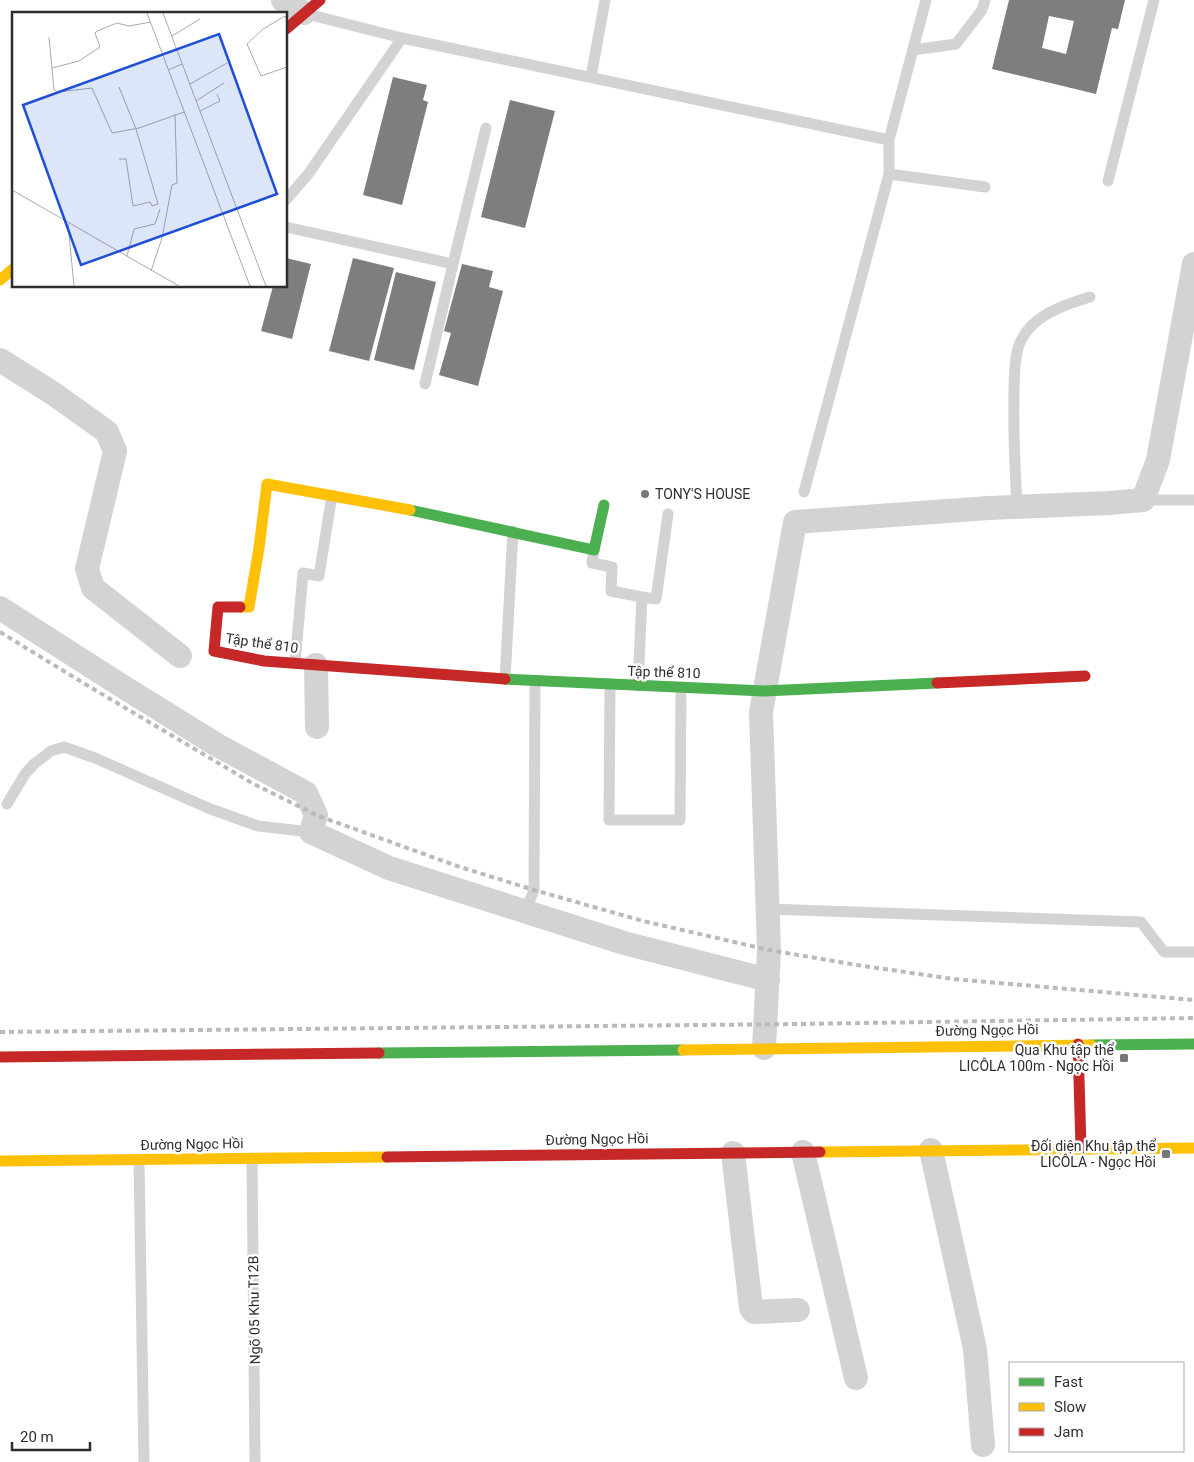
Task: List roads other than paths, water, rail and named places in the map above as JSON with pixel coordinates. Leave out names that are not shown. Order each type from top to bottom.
[{"type":"main road","points":[[288,27],[312,7]]},
{"type":"main road","points":[[0,280],[12,270]]},
{"type":"main road","name":"Tập thể 810","points":[[594,550],[513,530],[267,484],[259,548],[248,607],[218,607],[214,652],[264,661],[505,679],[764,691],[1085,676]]},
{"type":"main road","points":[[594,550],[604,505]]},
{"type":"main road","points":[[1078,1044],[1081,1148]]},
{"type":"main road","name":"Đường Ngọc Hồi","points":[[0,1057],[1194,1044]]},
{"type":"main road","name":"Đường Ngọc Hồi","points":[[0,1161],[1194,1148]]},
{"type":"street","points":[[283,0],[312,7]]},
{"type":"street","points":[[764,1048],[768,980],[768,909],[761,712],[795,522],[1143,500],[1158,460],[1194,264]]},
{"type":"street","points":[[0,360],[54,394],[108,432],[115,451],[87,569],[93,588],[180,656]]},
{"type":"street","points":[[0,608],[217,745],[306,793],[316,815],[310,832],[389,868],[525,912],[632,945],[768,980]]},
{"type":"street","points":[[305,664],[317,727]]},
{"type":"street","points":[[931,1150],[975,1349],[983,1445]]},
{"type":"street","points":[[734,1152],[751,1308],[754,1312],[798,1310]]},
{"type":"street","points":[[803,1152],[856,1378]]},
{"type":"lane","points":[[591,76],[605,0]]},
{"type":"lane","points":[[804,492],[888,174],[890,140],[926,0]]},
{"type":"lane","points":[[913,50],[956,44],[982,10],[985,0]]},
{"type":"lane","points":[[1108,181],[1154,0]]},
{"type":"lane","points":[[312,7],[402,38],[890,140]]},
{"type":"lane","points":[[288,198],[309,173],[402,38]]},
{"type":"lane","points":[[425,384],[486,128]]},
{"type":"lane","points":[[888,174],[985,187]]},
{"type":"lane","points":[[288,227],[453,264]]},
{"type":"lane","points":[[1017,507],[1013,421],[1014,377],[1019,346],[1028,331],[1040,319],[1059,307],[1090,297]]},
{"type":"lane","points":[[305,664],[303,573],[319,576],[332,495]]},
{"type":"lane","points":[[1143,500],[1194,500]]},
{"type":"lane","points":[[594,550],[592,563],[612,567],[611,591],[656,599],[668,514]]},
{"type":"lane","points":[[505,679],[513,530]]},
{"type":"lane","points":[[638,686],[642,597]]},
{"type":"lane","points":[[525,912],[534,890],[535,681]]},
{"type":"lane","points":[[610,684],[609,820],[680,820],[681,688]]},
{"type":"lane","points":[[7,804],[25,774],[34,764],[51,751],[64,747],[95,758],[208,808],[258,826],[310,832]]},
{"type":"lane","points":[[768,909],[1141,922],[1164,952],[1194,952]]},
{"type":"lane","name":"Ngõ 05 Khu T12B","points":[[252,1158],[255,1462]]},
{"type":"lane","points":[[139,1160],[144,1462]]},
{"type":"railway","points":[[0,632],[252,783],[316,815],[457,866],[534,890],[643,921],[769,950],[857,965],[953,979],[1194,1000]]},
{"type":"railway","points":[[0,1032],[1194,1018]]},
{"type":"place","name":"TONY'S HOUSE","points":[[645,494]]},
{"type":"place","name":"Qua Khu tập thể LICÔLA 100m - Ngọc Hồi","points":[[1124,1058]]},
{"type":"place","name":"Đối diện Khu tập thể LICÔLA - Ngọc Hồi","points":[[1166,1154]]}]
